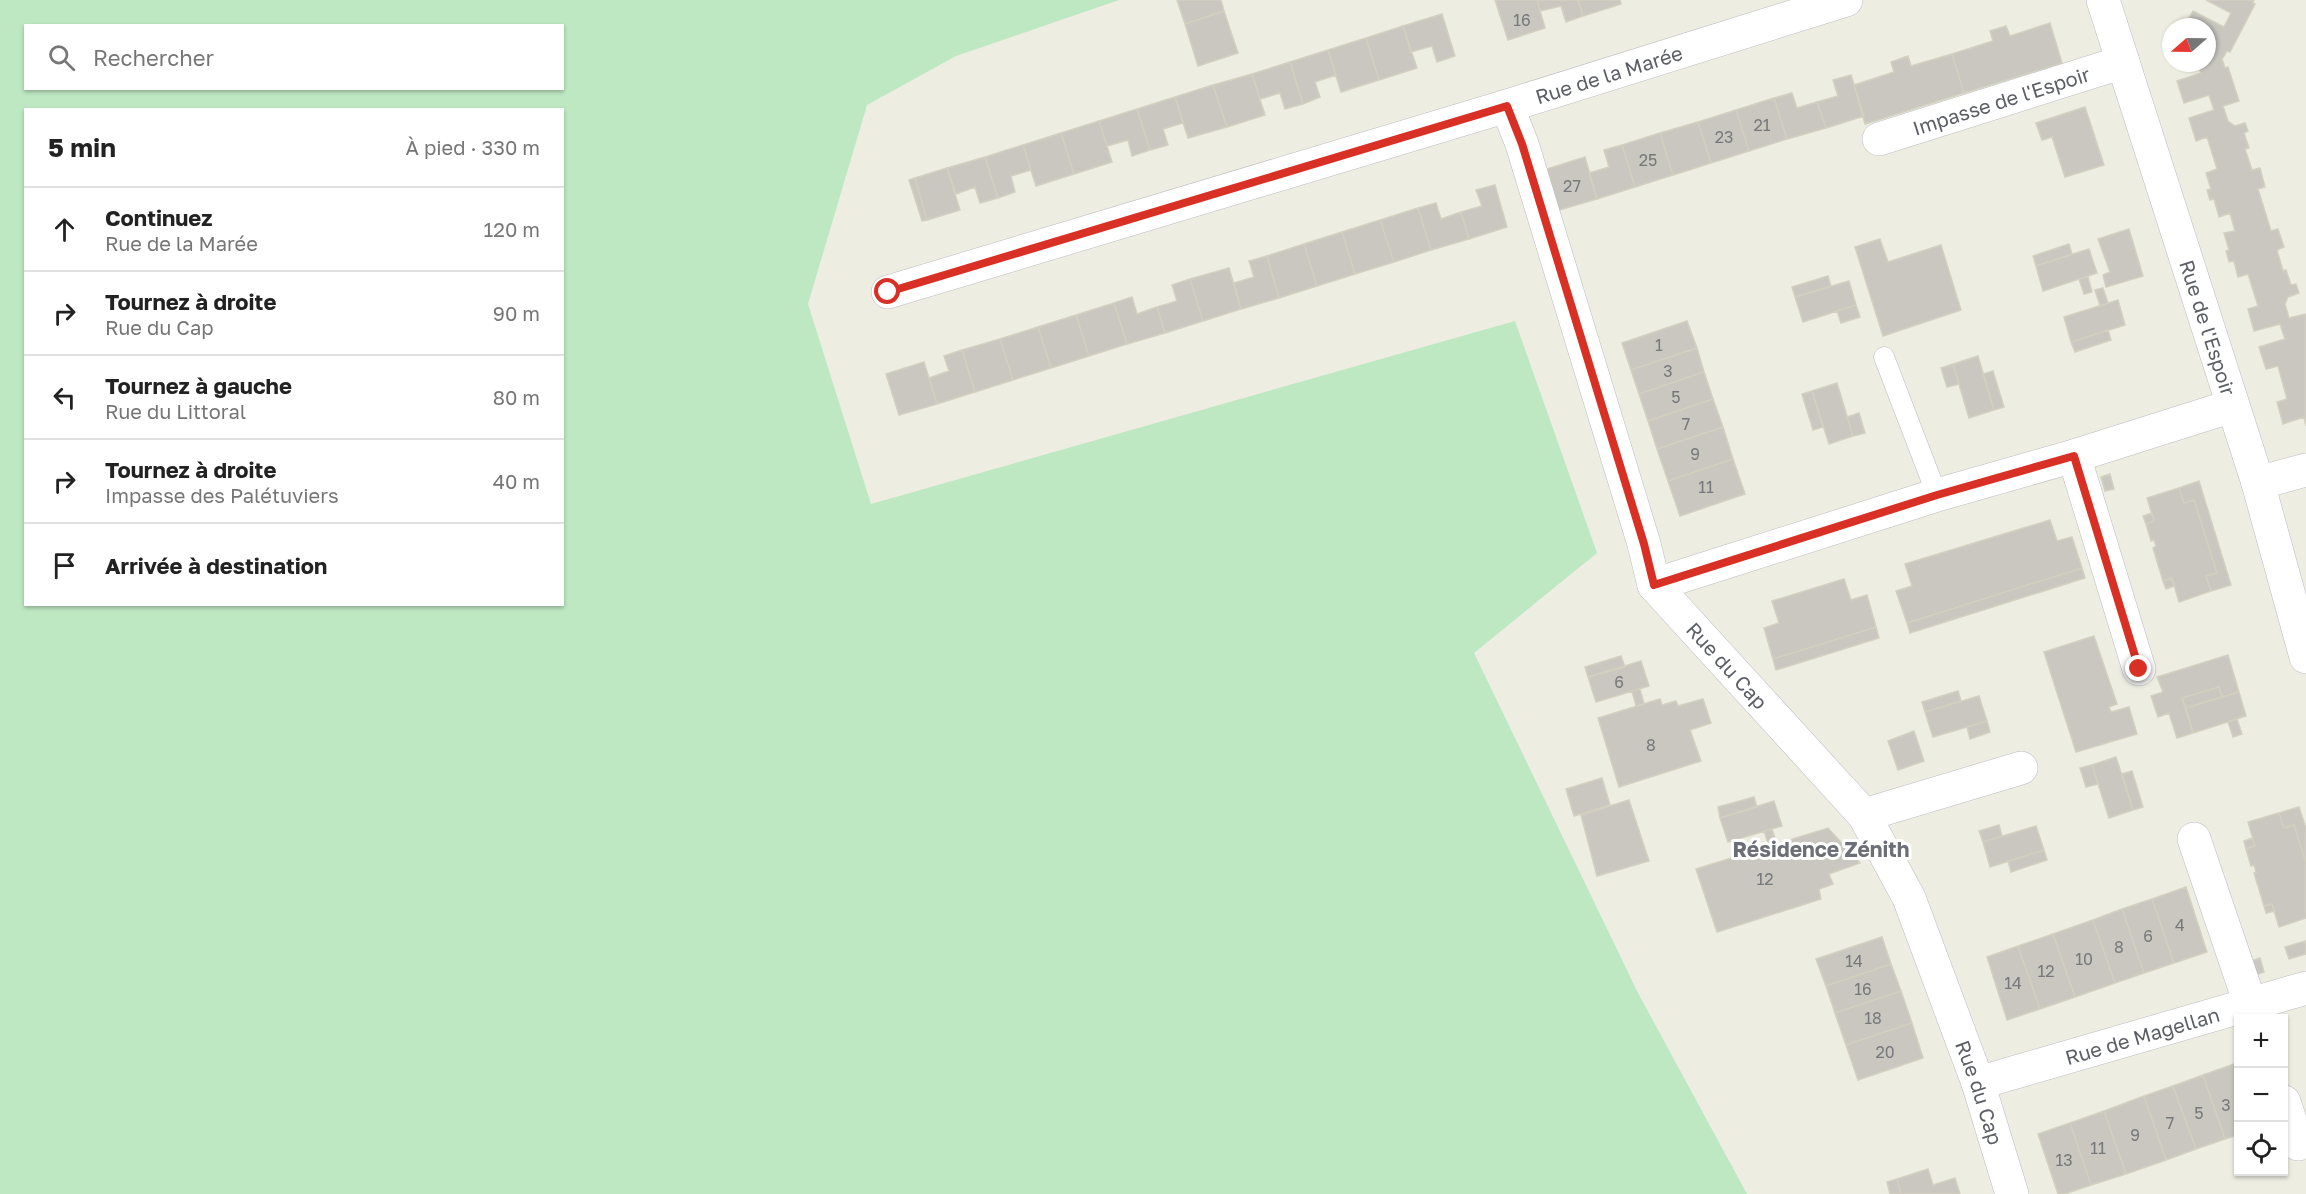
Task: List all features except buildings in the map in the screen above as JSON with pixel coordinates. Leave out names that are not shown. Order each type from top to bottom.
[{"type":"street","name":"Rue de la Marée","points":[[888,292],[1507,106],[1846,0]]},
{"type":"street","name":"Rue de l'Espoir","points":[[2103,0],[2258,483],[2306,657]]},
{"type":"street","name":"Impasse de l'Espoir","points":[[1879,139],[2123,62]]},
{"type":"street","name":"Rue du Cap","points":[[1507,106],[1522,144],[1644,544],[1654,585],[1864,815],[1909,898],[1978,1083],[2012,1194]]},
{"type":"street","points":[[1654,585],[1937,495],[2074,456],[2232,406]]},
{"type":"street","points":[[2074,456],[2139,669]]},
{"type":"street","points":[[2258,483],[2306,470]]},
{"type":"street","points":[[1864,815],[2021,768]]},
{"type":"street","points":[[2194,839],[2253,1012]]},
{"type":"street","name":"Rue de Magellan","points":[[1978,1083],[2253,1012],[2306,988]]},
{"type":"street","points":[[2288,1116],[2298,1144]]},
{"type":"lane","points":[[1884,357],[1937,495]]},
{"type":"green space","points":[[0,0],[1119,0],[956,56],[867,105],[808,304],[871,504],[1515,321],[1597,553],[1474,653],[1638,993],[1747,1194],[0,1194]]},
{"type":"district","name":"Résidence Zénith","points":[[1821,849]]},
{"type":"route","points":[[888,292],[1507,106],[1522,144],[1644,544],[1654,585],[1937,495],[2074,456],[2139,669]]}]
